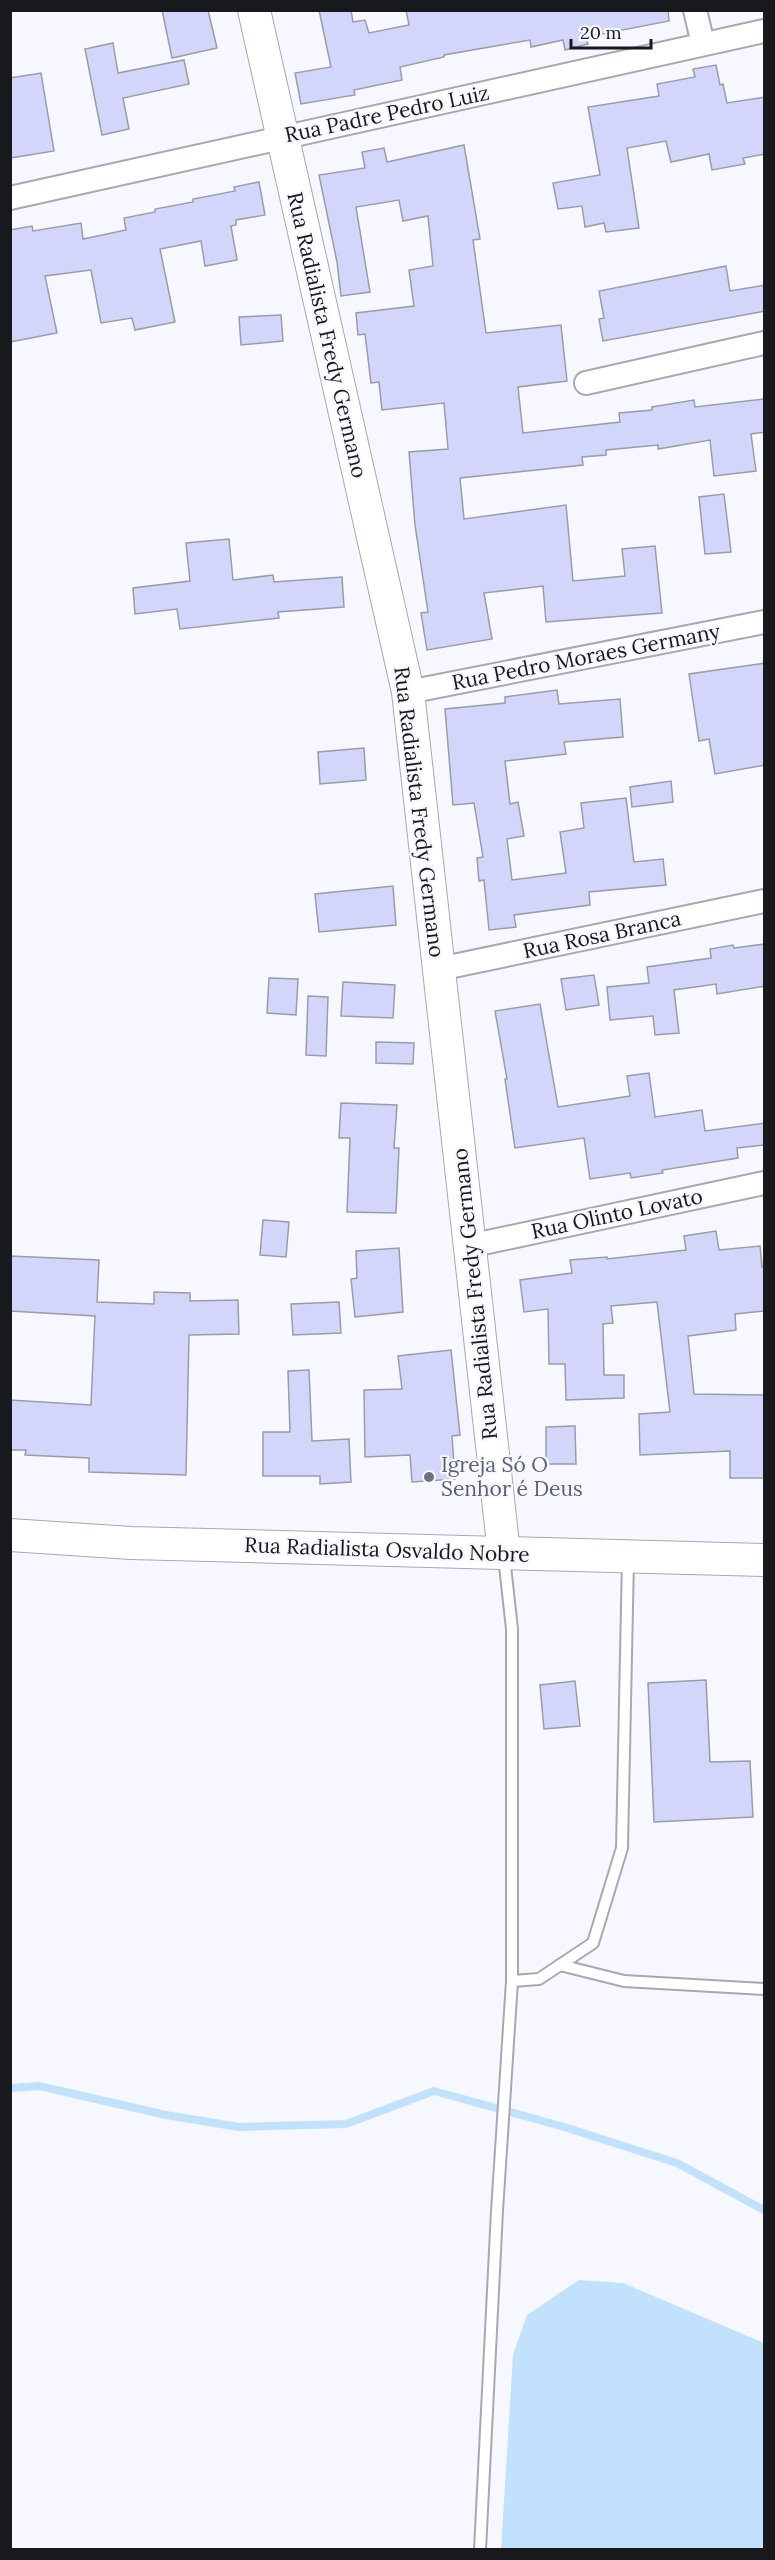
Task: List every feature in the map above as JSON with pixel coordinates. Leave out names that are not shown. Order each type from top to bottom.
[{"type":"street","name":"Rua Radialista Fredy Germano","points":[[254,10],[408,692],[504,1553]]},
{"type":"street","points":[[695,10],[703,44]]},
{"type":"street","name":"Rua Padre Pedro Luiz","points":[[10,198],[765,31]]},
{"type":"street","points":[[586,383],[765,343]]},
{"type":"street","name":"Rua Pedro Moraes Germany","points":[[408,692],[765,622]]},
{"type":"street","name":"Rua Rosa Branca","points":[[439,969],[765,901]]},
{"type":"street","name":"Rua Olinto Lovato","points":[[469,1246],[765,1183]]},
{"type":"street","name":"Rua Radialista Osvaldo Nobre","points":[[10,1535],[131,1543],[765,1560]]},
{"type":"lane","points":[[480,2550],[497,2211],[512,1981],[512,1629],[504,1553]]},
{"type":"lane","points":[[512,1981],[539,1979],[593,1943],[622,1848],[628,1556]]},
{"type":"lane","points":[[560,1965],[624,1982],[765,1989]]},
{"type":"water","points":[[579,2280],[623,2283],[764,2343],[764,2549],[501,2549],[513,2355],[527,2315]]},
{"type":"building","points":[[162,10],[208,10],[217,48],[172,58]]},
{"type":"building","points":[[319,10],[351,10],[353,22],[365,20],[369,33],[409,25],[406,10],[668,10],[669,21],[586,37],[588,44],[565,50],[563,40],[531,47],[530,40],[444,55],[444,57],[400,67],[402,80],[354,90],[355,95],[301,104],[295,73],[331,67]]},
{"type":"building","points":[[113,43],[118,73],[184,60],[189,84],[123,98],[129,129],[102,135],[85,49]]},
{"type":"building","points":[[716,65],[727,103],[765,97],[765,154],[743,158],[745,164],[712,170],[709,154],[671,162],[666,141],[627,148],[639,228],[606,232],[604,223],[585,227],[582,206],[558,209],[553,183],[600,175],[588,107],[659,96],[657,84],[695,77],[693,69]]},
{"type":"building","points":[[41,73],[54,151],[10,158],[10,78]]},
{"type":"building","points":[[464,145],[480,239],[473,240],[486,333],[561,325],[567,381],[518,387],[523,433],[620,422],[619,413],[652,410],[652,407],[694,400],[695,407],[765,399],[765,432],[751,434],[756,471],[714,476],[710,440],[658,449],[658,445],[606,450],[606,455],[582,457],[583,465],[460,478],[464,519],[566,505],[573,581],[625,576],[622,549],[655,546],[662,613],[546,622],[543,586],[484,593],[492,639],[427,650],[421,613],[428,612],[415,525],[409,452],[448,449],[444,403],[382,410],[379,382],[371,383],[365,334],[358,335],[356,313],[414,306],[409,270],[433,266],[428,216],[403,221],[399,200],[356,207],[370,292],[341,296],[337,262],[319,175],[365,168],[362,152],[384,148],[387,162]]},
{"type":"building","points":[[259,182],[265,215],[236,220],[236,225],[231,226],[237,260],[205,266],[201,241],[160,249],[175,322],[135,330],[132,318],[101,323],[91,270],[45,276],[57,333],[10,342],[10,230],[32,226],[33,231],[81,223],[83,239],[126,230],[124,218],[193,202],[193,199],[235,191],[234,187]]},
{"type":"building","points":[[726,266],[730,291],[765,285],[765,311],[603,341],[599,319],[604,318],[599,291]]},
{"type":"building","points":[[281,315],[283,341],[241,345],[239,317]]},
{"type":"building","points":[[724,494],[731,552],[705,554],[699,497]]},
{"type":"building","points":[[229,539],[233,580],[273,575],[274,582],[342,577],[344,607],[278,612],[279,618],[180,629],[177,609],[135,614],[133,588],[190,581],[186,543]]},
{"type":"building","points":[[765,663],[765,765],[715,774],[709,739],[699,741],[689,674]]},
{"type":"building","points":[[557,690],[559,704],[620,699],[623,737],[564,742],[566,754],[505,761],[510,804],[518,802],[524,836],[507,839],[512,880],[566,873],[560,832],[584,828],[581,803],[626,798],[634,862],[663,859],[666,885],[589,892],[590,905],[514,915],[516,927],[489,930],[484,880],[479,881],[477,858],[483,857],[474,803],[453,805],[445,709],[505,703],[505,697]]},
{"type":"building","points":[[364,748],[366,780],[320,784],[318,752]]},
{"type":"building","points":[[671,781],[673,802],[632,807],[630,787]]},
{"type":"building","points":[[393,886],[396,925],[319,932],[315,894]]},
{"type":"building","points":[[765,944],[765,986],[717,994],[716,984],[674,990],[679,1033],[655,1035],[653,1016],[610,1020],[607,987],[649,983],[647,967],[711,958],[710,949],[733,945],[734,948]]},
{"type":"building","points":[[594,975],[599,1005],[566,1010],[561,979]]},
{"type":"building","points":[[269,978],[298,979],[296,1015],[267,1013]]},
{"type":"building","points":[[343,982],[395,985],[393,1018],[341,1016]]},
{"type":"building","points":[[308,996],[328,997],[326,1056],[306,1055]]},
{"type":"building","points":[[540,1004],[558,1107],[630,1096],[627,1076],[649,1073],[655,1117],[702,1110],[705,1131],[765,1123],[765,1145],[737,1148],[738,1158],[662,1170],[663,1173],[631,1178],[630,1173],[590,1179],[584,1138],[515,1148],[505,1079],[507,1079],[495,1011]]},
{"type":"building","points":[[376,1042],[414,1043],[413,1064],[376,1063]]},
{"type":"building","points":[[341,1103],[397,1105],[394,1148],[399,1148],[396,1213],[347,1212],[350,1138],[339,1138]]},
{"type":"building","points":[[263,1220],[289,1222],[286,1257],[260,1255]]},
{"type":"building","points":[[716,1231],[719,1250],[760,1246],[762,1267],[765,1267],[765,1311],[735,1314],[736,1330],[688,1336],[694,1394],[765,1395],[764,1478],[730,1478],[730,1451],[640,1455],[639,1414],[670,1412],[657,1302],[611,1306],[613,1323],[603,1324],[604,1375],[624,1375],[624,1398],[566,1400],[565,1364],[549,1364],[548,1309],[524,1312],[520,1280],[572,1273],[570,1260],[607,1257],[607,1259],[686,1250],[684,1236]]},
{"type":"building","points":[[399,1248],[403,1312],[355,1317],[351,1279],[357,1278],[356,1251]]},
{"type":"building","points":[[10,1256],[99,1260],[97,1302],[154,1304],[154,1292],[190,1293],[190,1301],[238,1300],[239,1334],[189,1335],[186,1475],[89,1472],[89,1458],[25,1455],[26,1450],[10,1450],[10,1400],[91,1405],[95,1316],[10,1311]]},
{"type":"building","points":[[339,1302],[341,1333],[293,1335],[291,1304]]},
{"type":"building","points":[[451,1350],[460,1435],[452,1436],[455,1479],[412,1482],[410,1455],[365,1457],[364,1390],[402,1389],[398,1356]]},
{"type":"building","points":[[309,1370],[312,1441],[349,1439],[351,1482],[320,1484],[320,1476],[263,1476],[263,1432],[290,1432],[288,1371]]},
{"type":"building","points":[[575,1426],[576,1464],[546,1464],[546,1427]]},
{"type":"building","points":[[706,1680],[710,1762],[750,1761],[753,1817],[654,1822],[648,1683]]},
{"type":"building","points":[[575,1681],[580,1726],[544,1729],[540,1685]]},
{"type":"waterway","points":[[10,2088],[39,2086],[166,2115],[239,2127],[346,2124],[434,2091],[561,2126],[677,2163],[764,2210]]},
{"type":"place","name":"Igreja Só O Senhor é Deus","points":[[429,1477]]}]
